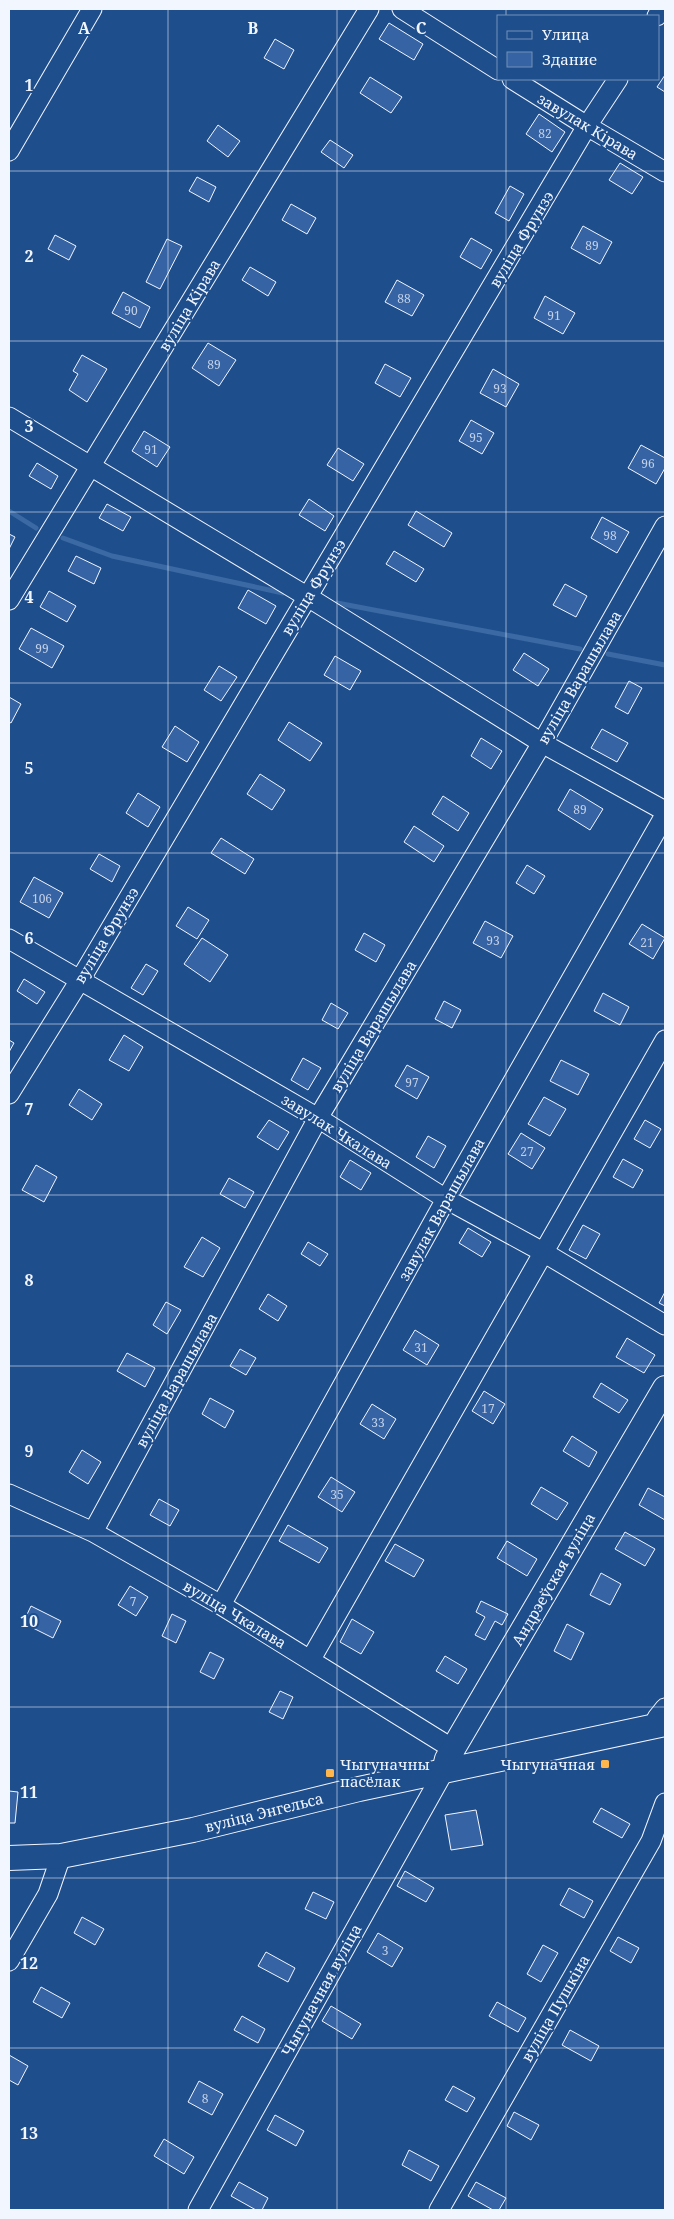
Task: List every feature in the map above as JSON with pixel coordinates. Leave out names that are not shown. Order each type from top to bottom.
[{"type":"main road","name":"Андрэеўская вуліца","points":[[444,1771],[447,1758],[665,1388]]},
{"type":"main road","name":"вуліца Энгельса","points":[[9,1858],[60,1856],[193,1830],[358,1789],[444,1771],[662,1719]]},
{"type":"street","points":[[9,151],[92,9]]},
{"type":"street","name":"вуліца Кірава","points":[[9,600],[369,9]]},
{"type":"street","points":[[402,9],[497,69]]},
{"type":"street","name":"завулак Кірава","points":[[514,80],[665,172]]},
{"type":"street","name":"вуліца Фрунзэ","points":[[9,1094],[80,980],[587,126],[617,80]]},
{"type":"street","points":[[9,417],[308,597],[542,743],[665,811]]},
{"type":"street","name":"вуліца Варашылава","points":[[93,1532],[318,1118],[542,743],[665,526]]},
{"type":"street","name":"завулак Варашылава","points":[[221,1605],[446,1199],[665,815]]},
{"type":"street","name":"завулак Чкалава","points":[[9,939],[318,1118],[446,1199],[543,1252],[665,1325]]},
{"type":"street","points":[[311,1659],[665,1040]]},
{"type":"street","name":"вуліца Чкалава","points":[[9,1494],[93,1532],[221,1605],[311,1659],[453,1749]]},
{"type":"street","name":"Чыгуначная вуліца","points":[[198,2210],[444,1771]]},
{"type":"street","name":"вуліца Пушкіна","points":[[440,2210],[651,1840],[665,1803]]},
{"type":"street","points":[[9,1961],[48,1894],[60,1856]]},
{"type":"building","points":[[389,23],[423,44],[414,60],[379,39]]},
{"type":"building","points":[[275,39],[294,50],[284,69],[264,58]]},
{"type":"building","points":[[665,75],[665,92],[657,87]]},
{"type":"building","points":[[370,77],[402,97],[391,113],[360,93]]},
{"type":"building","points":[[539,114],[565,132],[552,152],[526,134]]},
{"type":"building","points":[[218,125],[240,141],[228,157],[207,141]]},
{"type":"building","points":[[330,140],[353,155],[344,168],[321,152]]},
{"type":"building","points":[[620,163],[643,177],[632,194],[609,180]]},
{"type":"building","points":[[197,177],[216,187],[209,202],[189,191]]},
{"type":"building","points":[[510,186],[524,194],[509,221],[495,213]]},
{"type":"building","points":[[291,204],[316,218],[307,234],[282,220]]},
{"type":"building","points":[[583,226],[612,242],[600,264],[571,248]]},
{"type":"building","points":[[55,235],[76,246],[69,260],[48,249]]},
{"type":"building","points":[[471,238],[492,250],[481,269],[460,257]]},
{"type":"building","points":[[167,239],[182,246],[160,289],[146,282]]},
{"type":"building","points":[[250,267],[276,282],[268,296],[242,280]]},
{"type":"building","points":[[397,280],[424,295],[412,316],[385,302]]},
{"type":"building","points":[[123,292],[150,307],[140,328],[112,313]]},
{"type":"building","points":[[545,296],[575,313],[563,334],[534,318]]},
{"type":"building","points":[[208,343],[236,360],[219,386],[192,368]]},
{"type":"building","points":[[82,355],[107,369],[87,402],[69,390],[78,374],[73,371]]},
{"type":"building","points":[[385,364],[411,378],[400,397],[375,383]]},
{"type":"building","points":[[493,369],[519,384],[506,407],[480,393]]},
{"type":"building","points":[[471,420],[494,433],[482,454],[459,441]]},
{"type":"building","points":[[144,431],[170,447],[157,467],[132,451]]},
{"type":"building","points":[[641,445],[665,458],[665,468],[656,484],[628,468]]},
{"type":"building","points":[[338,448],[364,464],[353,481],[327,465]]},
{"type":"building","points":[[37,463],[58,476],[51,489],[29,476]]},
{"type":"building","points":[[309,499],[334,516],[325,531],[299,515]]},
{"type":"building","points":[[107,504],[131,517],[123,531],[99,518]]},
{"type":"building","points":[[416,511],[452,533],[444,547],[408,525]]},
{"type":"building","points":[[602,517],[629,532],[617,553],[591,538]]},
{"type":"building","points":[[9,534],[15,537],[9,549]]},
{"type":"building","points":[[394,551],[424,569],[416,582],[386,564]]},
{"type":"building","points":[[76,556],[101,568],[94,584],[68,571]]},
{"type":"building","points":[[565,584],[587,596],[576,617],[553,605]]},
{"type":"building","points":[[248,590],[276,606],[266,624],[238,608]]},
{"type":"building","points":[[49,591],[76,606],[67,622],[40,607]]},
{"type":"building","points":[[31,628],[64,646],[52,668],[19,649]]},
{"type":"building","points":[[524,653],[549,669],[538,686],[513,670]]},
{"type":"building","points":[[335,656],[361,671],[350,690],[324,675]]},
{"type":"building","points":[[219,666],[237,677],[221,701],[204,690]]},
{"type":"building","points":[[629,681],[642,688],[628,714],[615,707]]},
{"type":"building","points":[[9,697],[21,704],[11,723],[9,722]]},
{"type":"building","points":[[289,722],[322,743],[310,761],[278,740]]},
{"type":"building","points":[[175,726],[199,742],[187,762],[162,747]]},
{"type":"building","points":[[602,729],[628,743],[617,762],[591,748]]},
{"type":"building","points":[[481,738],[502,751],[491,769],[471,756]]},
{"type":"building","points":[[260,774],[285,790],[272,810],[247,794]]},
{"type":"building","points":[[570,789],[603,809],[590,830],[558,810]]},
{"type":"building","points":[[138,793],[160,807],[148,827],[126,813]]},
{"type":"building","points":[[443,796],[469,813],[458,831],[432,814]]},
{"type":"building","points":[[414,826],[444,846],[434,862],[404,842]]},
{"type":"building","points":[[221,838],[254,859],[245,874],[211,853]]},
{"type":"building","points":[[99,854],[120,866],[112,882],[90,869]]},
{"type":"building","points":[[527,865],[545,876],[534,894],[516,883]]},
{"type":"building","points":[[34,877],[63,893],[49,918],[20,902]]},
{"type":"building","points":[[188,907],[209,920],[197,939],[176,926]]},
{"type":"building","points":[[485,921],[513,936],[501,958],[473,943]]},
{"type":"building","points":[[642,924],[665,938],[653,959],[629,944]]},
{"type":"building","points":[[364,933],[385,945],[376,962],[355,950]]},
{"type":"building","points":[[202,938],[228,955],[210,982],[184,964]]},
{"type":"building","points":[[146,964],[158,971],[143,995],[131,988]]},
{"type":"building","points":[[24,979],[45,992],[37,1004],[17,991]]},
{"type":"building","points":[[603,993],[629,1007],[620,1025],[594,1011]]},
{"type":"building","points":[[444,1001],[461,1010],[452,1028],[435,1019]]},
{"type":"building","points":[[331,1003],[348,1013],[338,1029],[322,1020]]},
{"type":"building","points":[[124,1035],[143,1047],[129,1071],[109,1060]]},
{"type":"building","points":[[9,1040],[14,1043],[9,1052]]},
{"type":"building","points":[[303,1058],[321,1068],[308,1090],[291,1080]]},
{"type":"building","points":[[561,1060],[589,1074],[578,1095],[550,1081]]},
{"type":"building","points":[[407,1065],[429,1077],[417,1099],[395,1086]]},
{"type":"building","points":[[79,1089],[102,1104],[92,1120],[69,1105]]},
{"type":"building","points":[[544,1097],[566,1109],[550,1136],[528,1124]]},
{"type":"building","points":[[269,1120],[289,1132],[278,1150],[257,1137]]},
{"type":"building","points":[[645,1120],[661,1129],[650,1148],[634,1139]]},
{"type":"building","points":[[521,1133],[545,1148],[532,1169],[508,1154]]},
{"type":"building","points":[[428,1136],[446,1146],[434,1168],[416,1157]]},
{"type":"building","points":[[623,1159],[643,1170],[633,1188],[613,1177]]},
{"type":"building","points":[[350,1160],[371,1173],[361,1190],[340,1177]]},
{"type":"building","points":[[36,1165],[57,1177],[44,1202],[22,1190]]},
{"type":"building","points":[[229,1178],[254,1192],[245,1208],[220,1194]]},
{"type":"building","points":[[583,1225],[600,1234],[586,1259],[569,1250]]},
{"type":"building","points":[[468,1228],[491,1242],[482,1257],[459,1243]]},
{"type":"building","points":[[202,1237],[220,1248],[203,1277],[184,1267]]},
{"type":"building","points":[[308,1242],[328,1254],[320,1266],[301,1254]]},
{"type":"building","points":[[665,1292],[665,1306],[659,1303]]},
{"type":"building","points":[[268,1294],[287,1306],[278,1321],[259,1309]]},
{"type":"building","points":[[166,1302],[181,1310],[167,1334],[153,1325]]},
{"type":"building","points":[[415,1330],[439,1345],[427,1365],[403,1350]]},
{"type":"building","points":[[627,1338],[655,1355],[644,1373],[616,1357]]},
{"type":"building","points":[[240,1349],[256,1358],[246,1375],[230,1366]]},
{"type":"building","points":[[127,1353],[155,1368],[145,1387],[117,1371]]},
{"type":"building","points":[[601,1383],[628,1400],[619,1413],[593,1397]]},
{"type":"building","points":[[484,1391],[505,1404],[493,1424],[472,1411]]},
{"type":"building","points":[[210,1398],[234,1411],[225,1428],[202,1414]]},
{"type":"building","points":[[372,1404],[396,1419],[384,1439],[360,1424]]},
{"type":"building","points":[[572,1436],[597,1452],[589,1467],[563,1451]]},
{"type":"building","points":[[82,1450],[101,1462],[88,1484],[69,1472]]},
{"type":"building","points":[[331,1477],[355,1492],[342,1512],[318,1497]]},
{"type":"building","points":[[541,1487],[568,1503],[557,1520],[531,1504]]},
{"type":"building","points":[[648,1488],[665,1497],[665,1520],[639,1505]]},
{"type":"building","points":[[159,1499],[179,1510],[170,1526],[150,1515]]},
{"type":"building","points":[[288,1525],[328,1548],[319,1563],[279,1541]]},
{"type":"building","points":[[625,1532],[655,1549],[645,1566],[615,1549]]},
{"type":"building","points":[[507,1541],[537,1559],[527,1576],[497,1558]]},
{"type":"building","points":[[395,1544],[424,1560],[414,1577],[385,1561]]},
{"type":"building","points":[[601,1573],[621,1584],[610,1605],[590,1595]]},
{"type":"building","points":[[130,1586],[148,1597],[136,1616],[118,1605]]},
{"type":"building","points":[[481,1601],[508,1614],[502,1625],[495,1621],[485,1640],[475,1635],[485,1617],[476,1612]]},
{"type":"building","points":[[31,1606],[61,1621],[53,1638],[23,1623]]},
{"type":"building","points":[[172,1614],[186,1621],[176,1643],[162,1636]]},
{"type":"building","points":[[352,1619],[374,1632],[361,1654],[340,1642]]},
{"type":"building","points":[[567,1624],[584,1633],[571,1660],[554,1651]]},
{"type":"building","points":[[210,1652],[224,1659],[214,1679],[200,1672]]},
{"type":"building","points":[[445,1656],[467,1669],[458,1684],[436,1671]]},
{"type":"building","points":[[280,1691],[293,1697],[283,1719],[269,1712]]},
{"type":"building","points":[[9,1791],[18,1792],[15,1823],[9,1823]]},
{"type":"building","points":[[601,1808],[630,1824],[622,1838],[593,1822]]},
{"type":"building","points":[[476,1810],[483,1845],[451,1850],[445,1815]]},
{"type":"building","points":[[405,1871],[434,1888],[426,1902],[397,1886]]},
{"type":"building","points":[[569,1888],[593,1901],[584,1918],[560,1905]]},
{"type":"building","points":[[313,1892],[334,1902],[326,1919],[305,1909]]},
{"type":"building","points":[[82,1917],[104,1929],[95,1945],[74,1933]]},
{"type":"building","points":[[378,1933],[403,1948],[392,1967],[367,1952]]},
{"type":"building","points":[[618,1937],[639,1948],[631,1963],[610,1951]]},
{"type":"building","points":[[543,1945],[558,1953],[541,1982],[527,1974]]},
{"type":"building","points":[[266,1952],[295,1968],[288,1982],[258,1966]]},
{"type":"building","points":[[41,1987],[70,2003],[62,2018],[33,2002]]},
{"type":"building","points":[[497,2002],[526,2018],[518,2032],[489,2016]]},
{"type":"building","points":[[331,2006],[361,2024],[352,2039],[322,2021]]},
{"type":"building","points":[[242,2016],[265,2029],[258,2043],[234,2030]]},
{"type":"building","points":[[570,2030],[599,2046],[591,2061],[562,2045]]},
{"type":"building","points":[[9,2055],[28,2066],[18,2085],[9,2080]]},
{"type":"building","points":[[199,2081],[223,2094],[212,2115],[188,2102]]},
{"type":"building","points":[[453,2086],[475,2098],[467,2112],[445,2100]]},
{"type":"building","points":[[514,2112],[539,2125],[531,2140],[507,2126]]},
{"type":"building","points":[[275,2115],[304,2131],[296,2146],[267,2130]]},
{"type":"building","points":[[164,2139],[194,2157],[184,2174],[154,2156]]},
{"type":"building","points":[[409,2150],[439,2166],[431,2181],[402,2165]]},
{"type":"building","points":[[239,2182],[268,2198],[262,2210],[256,2210],[231,2196]]},
{"type":"building","points":[[476,2182],[506,2198],[499,2210],[493,2210],[468,2196]]},
{"type":"waterway","points":[[9,511],[36,528]]},
{"type":"waterway","points":[[63,538],[112,556],[283,593]]},
{"type":"waterway","points":[[337,603],[580,649]]},
{"type":"waterway","points":[[608,654],[665,665]]},
{"type":"place","name":"Чыгуначная","points":[[605,1764]]},
{"type":"place","name":"Чыгуначны пасёлак","points":[[330,1773]]}]
